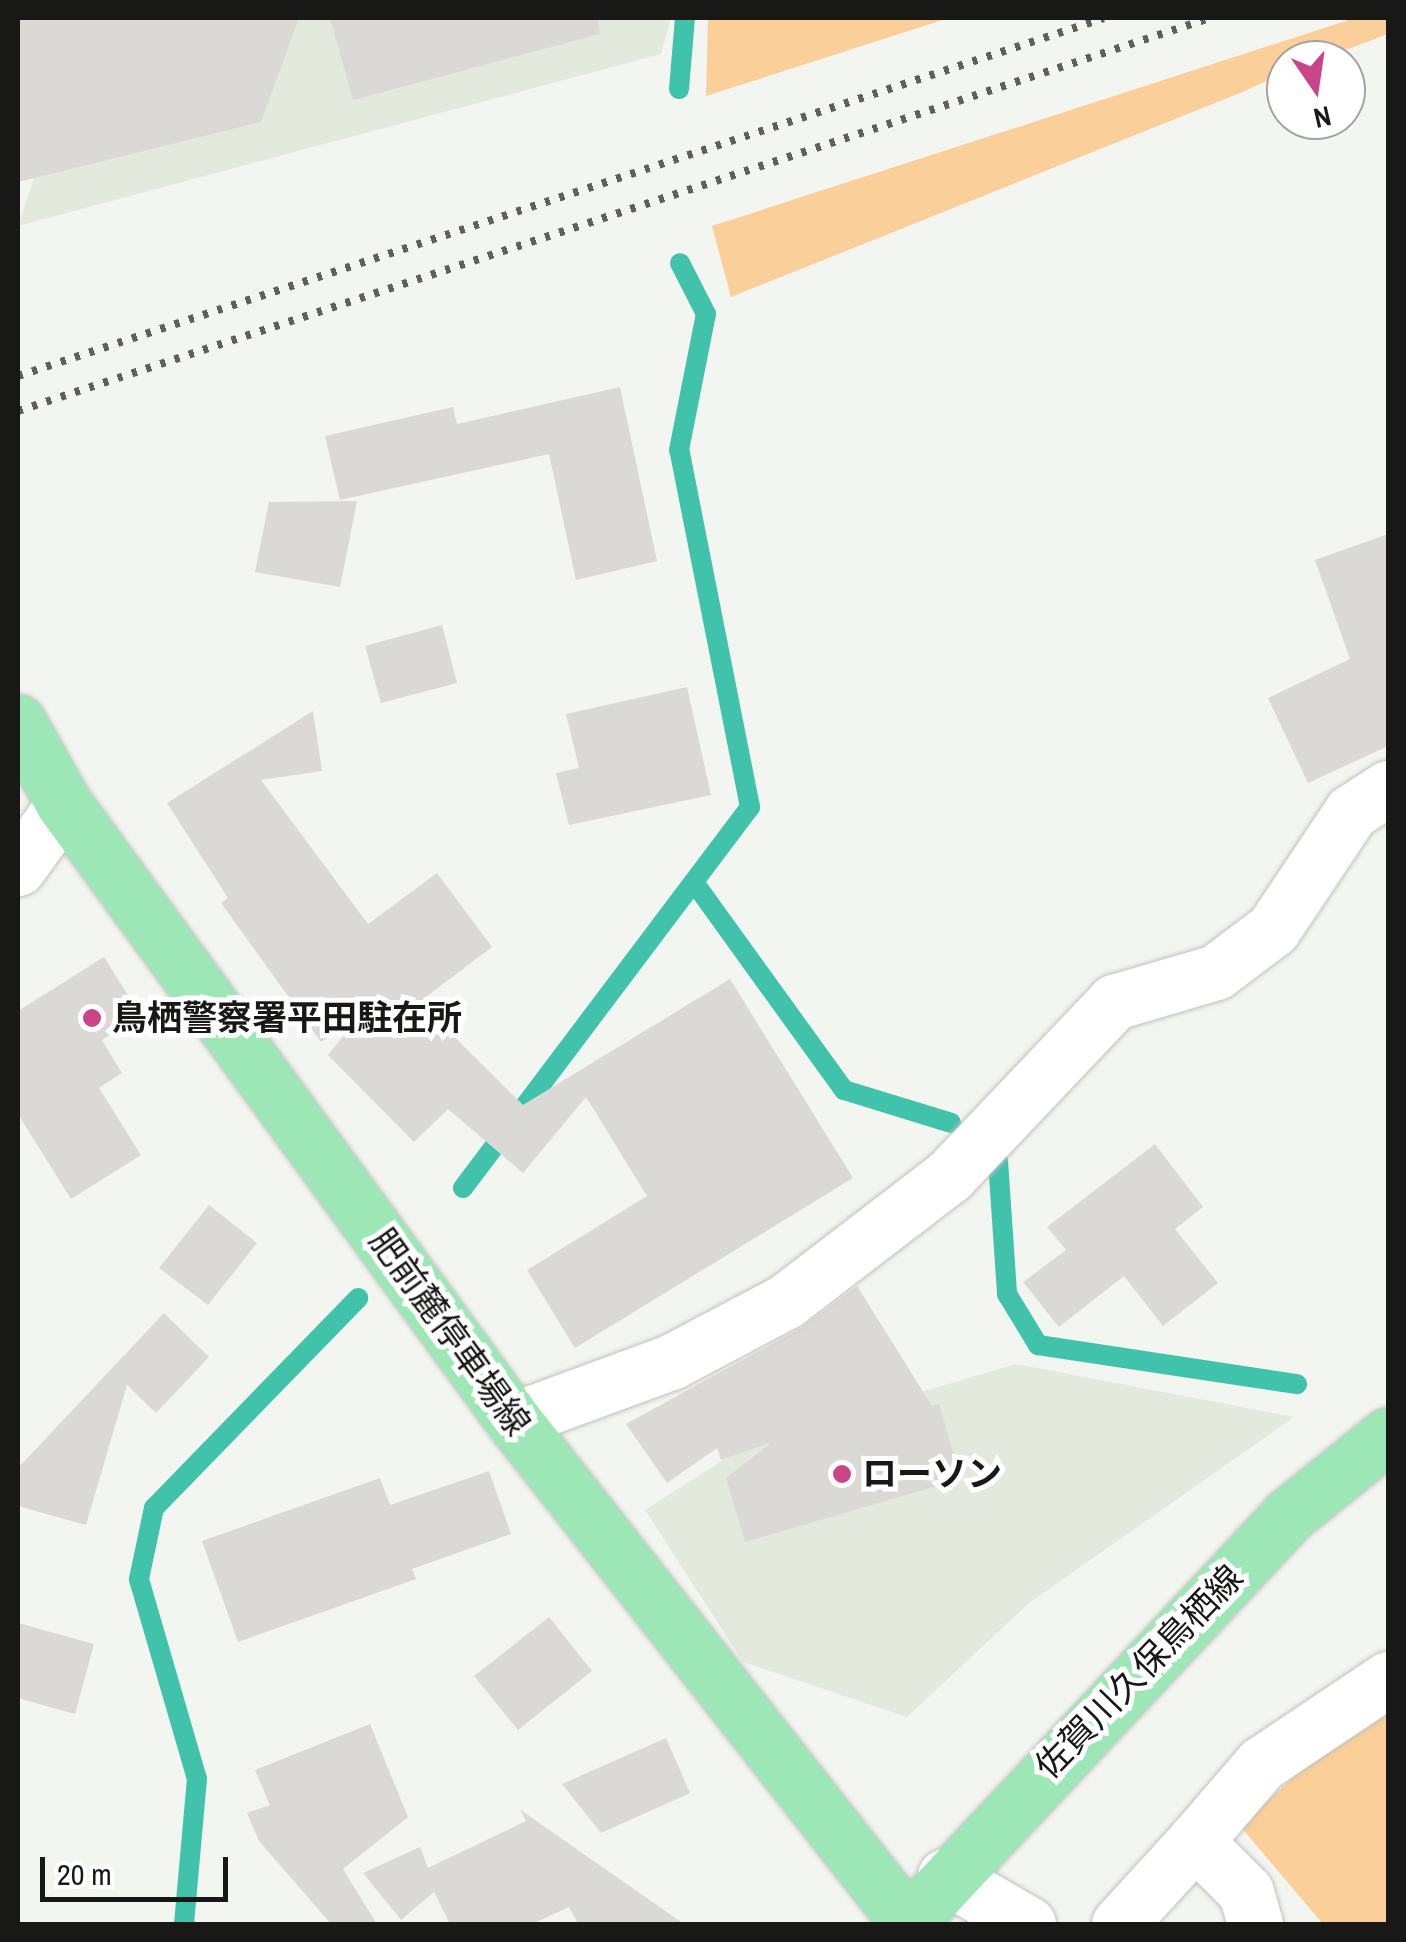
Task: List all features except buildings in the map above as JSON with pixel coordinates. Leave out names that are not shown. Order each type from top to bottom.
[{"type":"main road","name":"肥前麓停車場線","points":[[18,722],[64,804],[513,1420],[907,1924]]},
{"type":"main road","name":"佐賀川久保鳥栖線","points":[[907,1924],[945,1876],[1289,1515],[1388,1435]]},
{"type":"street","points":[[513,1420],[671,1362],[786,1302],[1004,1126],[1114,1002],[1216,972],[1273,929],[1351,812],[1388,788]]},
{"type":"street","points":[[18,868],[64,804]]},
{"type":"street","points":[[1119,1924],[1261,1764],[1388,1678]]},
{"type":"street","points":[[1194,1842],[1246,1892],[1255,1924]]},
{"type":"street","points":[[945,1876],[1028,1924]]},
{"type":"shaded area","points":[[88,18],[671,18],[661,54],[18,226]]},
{"type":"shaded area","points":[[708,18],[949,18],[706,96]]},
{"type":"shaded area","points":[[1355,18],[1388,18],[1388,34],[1366,42],[1287,40]]},
{"type":"shaded area","points":[[1266,47],[1266,81],[731,297],[712,226]]},
{"type":"shaded area","points":[[1016,1364],[1294,1417],[1029,1603],[907,1717],[743,1662],[645,1510],[751,1442]]},
{"type":"shaded area","points":[[1388,1691],[1388,1924],[1323,1924],[1240,1826]]},
{"type":"waterway","points":[[679,89],[685,18]]},
{"type":"waterway","points":[[463,1188],[750,807],[679,450],[706,314],[680,263]]},
{"type":"waterway","points":[[696,885],[844,1090],[951,1123]]},
{"type":"waterway","points":[[998,1161],[1007,1294],[1038,1345],[1297,1384]]},
{"type":"waterway","points":[[184,1924],[197,1779],[139,1579],[154,1508],[358,1298]]},
{"type":"railway","points":[[18,376],[1104,18]]},
{"type":"railway","points":[[18,411],[1210,18]]},
{"type":"place","name":"鳥栖警察署平田駐在所","points":[[92,1018]]},
{"type":"place","name":"ローソン","points":[[842,1474]]}]
